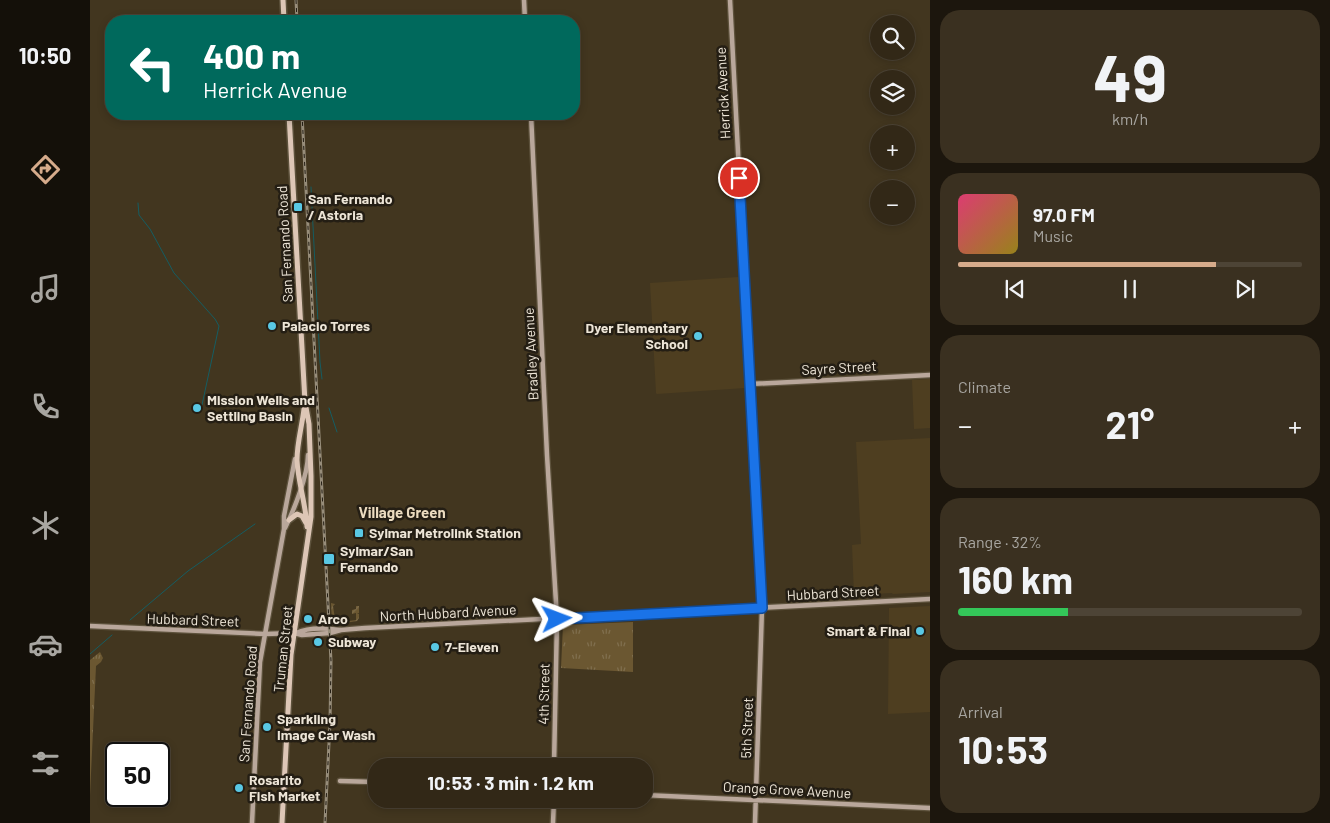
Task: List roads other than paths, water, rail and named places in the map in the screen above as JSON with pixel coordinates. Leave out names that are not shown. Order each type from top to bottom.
[{"type":"main road","points":[[283,0],[284,15]]},
{"type":"main road","name":"San Fernando Road","points":[[289,120],[307,415]]},
{"type":"main road","name":"San Fernando Road","points":[[298,448],[305,402]]},
{"type":"main road","name":"Truman Street","points":[[282,823],[291,663],[311,517],[309,424],[307,415]]},
{"type":"main road","name":"Truman Street","points":[[298,448],[298,467],[307,516],[308,537]]},
{"type":"main road","points":[[289,520],[297,514],[304,518],[307,524]]},
{"type":"street","points":[[524,0],[525,15]]},
{"type":"street","name":"Herrick Avenue","points":[[730,0],[762,634]]},
{"type":"street","name":"Bradley Avenue","points":[[530,120],[547,455],[556,592]]},
{"type":"street","name":"Sayre Street","points":[[750,384],[930,375]]},
{"type":"street","name":"San Fernando Road","points":[[284,529],[306,472],[308,461],[307,415]]},
{"type":"street","name":"San Fernando Road","points":[[252,823],[260,662],[284,529],[284,516],[298,448]]},
{"type":"street","name":"4th Street","points":[[554,758],[556,592]]},
{"type":"street","name":"Hubbard Street","points":[[557,619],[930,599]]},
{"type":"street","name":"North Hubbard Avenue","points":[[330,631],[557,619]]},
{"type":"street","name":"Hubbard Street","points":[[90,626],[265,634],[294,633],[302,635],[330,631]]},
{"type":"street","name":"5th Street","points":[[755,823],[762,634]]},
{"type":"street","points":[[340,781],[368,782]]},
{"type":"street","name":"Orange Grove Avenue","points":[[653,795],[930,808]]},
{"type":"street","points":[[553,823],[554,808]]},
{"type":"waterway","points":[[311,187],[322,379]]},
{"type":"waterway","points":[[138,203],[139,215],[150,229],[174,273],[219,326],[202,405]]},
{"type":"waterway","points":[[329,408],[337,432]]},
{"type":"waterway","points":[[130,620],[188,571],[255,524]]},
{"type":"waterway","points":[[90,654],[112,635]]},
{"type":"railway","points":[[296,0],[297,15]]},
{"type":"railway","points":[[302,120],[331,661],[325,823]]},
{"type":"place","name":"San Fernando / Astoria","points":[[298,207]]},
{"type":"place","name":"Palacio Torres","points":[[272,326]]},
{"type":"place","name":"Dyer Elementary School","points":[[698,336]]},
{"type":"place","name":"Mission Wells and Settling Basin","points":[[197,408]]},
{"type":"place","name":"Sylmar Metrolink Station","points":[[359,533]]},
{"type":"place","name":"Sylmar/San Fernando","points":[[329,559]]},
{"type":"place","name":"Arco","points":[[308,619]]},
{"type":"place","name":"Smart & Final","points":[[920,631]]},
{"type":"place","name":"Subway","points":[[318,642]]},
{"type":"place","name":"7-Eleven","points":[[435,647]]},
{"type":"place","name":"Sparkling Image Car Wash","points":[[267,727]]},
{"type":"place","name":"Rosarito Fish Market","points":[[239,788]]},
{"type":"district","name":"Village Green","points":[[402,513]]}]
